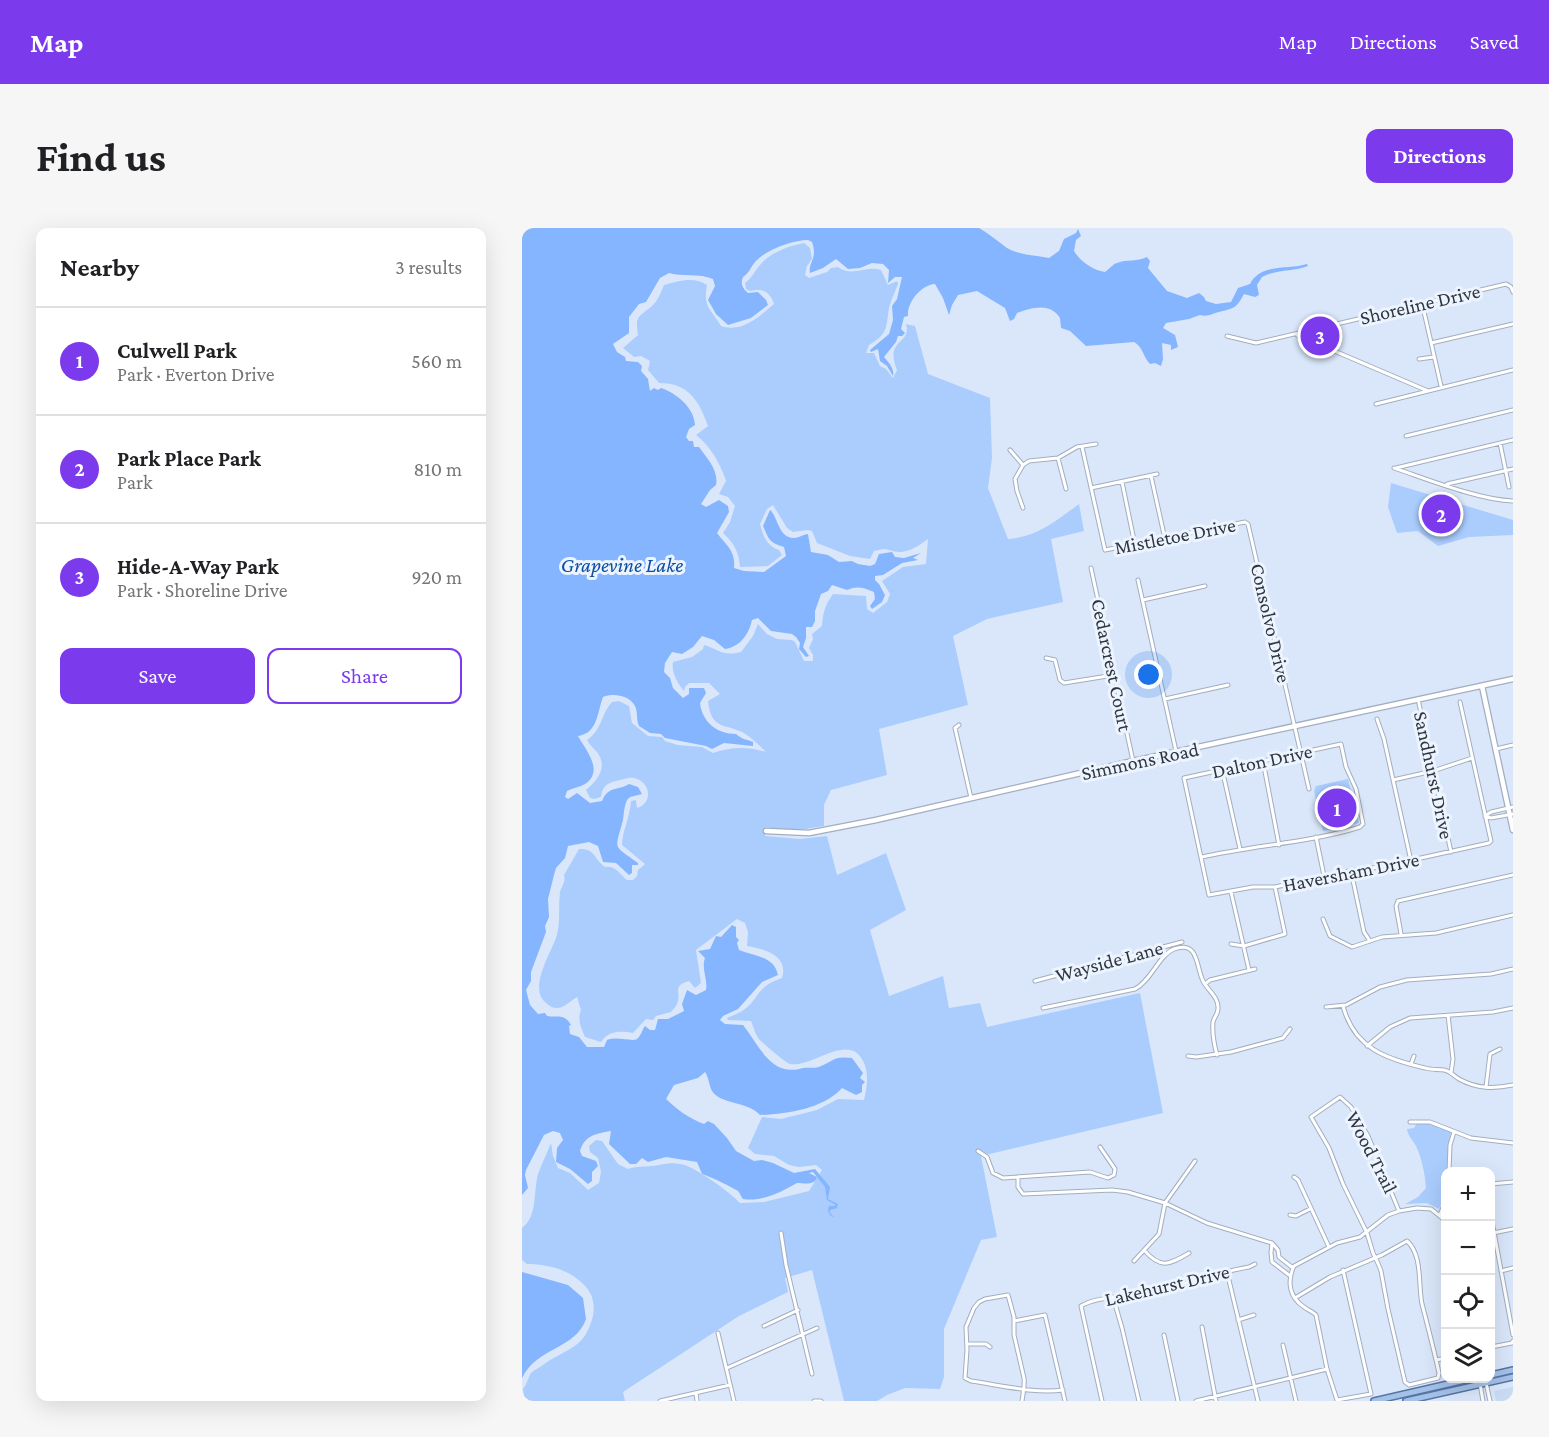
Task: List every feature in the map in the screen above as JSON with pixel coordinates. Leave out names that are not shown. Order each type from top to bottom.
[{"type":"main road","points":[[1495,1374],[1513,1370]]},
{"type":"main road","points":[[1495,1379],[1513,1377]]},
{"type":"main road","points":[[1378,1401],[1453,1383]]},
{"type":"main road","points":[[1406,1401],[1474,1383]]},
{"type":"street","name":"Shoreline Drive","points":[[1227,336],[1256,343],[1508,284],[1513,292]]},
{"type":"street","points":[[1422,303],[1441,386]]},
{"type":"street","points":[[1431,344],[1513,324]]},
{"type":"street","points":[[1295,334],[1428,391]]},
{"type":"street","points":[[1419,359],[1434,357]]},
{"type":"street","points":[[1376,404],[1513,369]]},
{"type":"street","points":[[1406,436],[1513,410]]},
{"type":"street","points":[[1513,440],[1394,468],[1445,485],[1500,500],[1513,501]]},
{"type":"street","points":[[1500,443],[1509,487]]},
{"type":"street","points":[[1023,508],[1015,479],[1023,465],[1029,461],[1058,458],[1072,449],[1096,444]]},
{"type":"street","points":[[1082,447],[1091,488],[1157,474]]},
{"type":"street","points":[[1010,450],[1023,465]]},
{"type":"street","points":[[1058,458],[1066,489]]},
{"type":"street","points":[[1445,485],[1513,470]]},
{"type":"street","points":[[1151,476],[1165,539]]},
{"type":"street","points":[[1122,482],[1135,545]]},
{"type":"street","name":"Mistletoe Drive","points":[[1091,488],[1105,550],[1245,522]]},
{"type":"street","name":"Consolvo Drive","points":[[1245,522],[1249,527],[1309,789]]},
{"type":"street","name":"Cedarcrest Court","points":[[1091,568],[1133,761]]},
{"type":"street","points":[[1138,580],[1177,753]]},
{"type":"street","points":[[1143,600],[1205,586]]},
{"type":"street","points":[[1046,658],[1055,660],[1060,680],[1064,683],[1114,675]]},
{"type":"street","name":"Simmons Road","points":[[766,831],[809,833],[885,818],[1133,761],[1513,679]]},
{"type":"street","points":[[1165,699],[1228,685]]},
{"type":"street","points":[[1482,686],[1511,811],[1513,830]]},
{"type":"street","name":"Sandhurst Drive","points":[[1418,699],[1451,852]]},
{"type":"street","points":[[1460,702],[1485,816],[1491,812],[1511,811]]},
{"type":"street","points":[[1377,719],[1384,739],[1411,861]]},
{"type":"street","points":[[959,725],[956,728],[970,798]]},
{"type":"street","name":"Dalton Drive","points":[[1202,857],[1184,778],[1341,744],[1348,772],[1356,789],[1363,824],[1358,828],[1316,837]]},
{"type":"street","points":[[1496,749],[1513,746]]},
{"type":"street","points":[[1393,780],[1433,771],[1472,758]]},
{"type":"street","points":[[1263,760],[1279,845]]},
{"type":"street","points":[[1222,769],[1240,849]]},
{"type":"street","name":"Haversham Drive","points":[[1202,857],[1209,895],[1253,887],[1275,887],[1411,861],[1491,842],[1485,816]]},
{"type":"street","points":[[1202,857],[1316,837],[1324,877]]},
{"type":"street","points":[[1351,871],[1365,932],[1370,941]]},
{"type":"street","points":[[1401,934],[1396,906],[1398,901],[1513,875]]},
{"type":"street","points":[[1231,944],[1244,946],[1285,934],[1275,887]]},
{"type":"street","points":[[1231,892],[1249,970]]},
{"type":"street","points":[[1323,919],[1330,936],[1349,946],[1356,947],[1382,937],[1436,933],[1513,915]]},
{"type":"street","name":"Wayside Lane","points":[[1035,981],[1182,942]]},
{"type":"street","points":[[1043,1008],[1135,989],[1145,982],[1170,951],[1188,948],[1197,957],[1205,984],[1218,1005],[1218,1012],[1213,1020],[1213,1037],[1217,1054]]},
{"type":"street","points":[[1205,984],[1210,980],[1255,969]]},
{"type":"street","points":[[1326,1006],[1343,1006],[1380,987],[1407,980],[1491,974],[1513,969]]},
{"type":"street","points":[[1343,1006],[1350,1026],[1367,1046],[1379,1054],[1450,1073],[1461,1080],[1486,1087],[1497,1088],[1513,1085]]},
{"type":"street","points":[[1367,1046],[1380,1033],[1397,1022],[1410,1018],[1493,1012],[1513,1008]]},
{"type":"street","points":[[1448,1015],[1453,1059],[1450,1073]]},
{"type":"street","points":[[1188,1056],[1196,1058],[1283,1038],[1290,1029]]},
{"type":"street","points":[[1486,1087],[1490,1054],[1500,1049]]},
{"type":"street","points":[[1411,1064],[1414,1056]]},
{"type":"street","name":"Wood Trail","points":[[1367,1233],[1343,1184],[1329,1148],[1311,1118],[1340,1097],[1351,1107],[1368,1136],[1400,1211]]},
{"type":"street","points":[[1410,1122],[1430,1122],[1471,1138],[1513,1143]]},
{"type":"street","points":[[1449,1167],[1450,1145],[1454,1131]]},
{"type":"street","points":[[978,1151],[987,1157],[996,1175],[1003,1178],[1090,1172],[1108,1178],[1114,1175],[1115,1169],[1100,1147]]},
{"type":"street","points":[[1134,1261],[1159,1233],[1166,1203],[1196,1161]]},
{"type":"street","points":[[1294,1177],[1298,1180],[1329,1247]]},
{"type":"street","points":[[1018,1178],[1018,1187],[1023,1194],[1112,1190],[1128,1192],[1166,1203],[1207,1223],[1272,1243],[1278,1250],[1281,1260],[1293,1268]]},
{"type":"street","points":[[1495,1184],[1513,1182]]},
{"type":"street","points":[[1343,1270],[1371,1394],[1337,1400],[1326,1369],[1316,1315],[1303,1307],[1289,1287],[1290,1275],[1294,1266],[1329,1247],[1360,1237],[1388,1215],[1422,1208],[1431,1209],[1441,1216]]},
{"type":"street","points":[[1290,1215],[1296,1216],[1310,1209]]},
{"type":"street","points":[[1495,1233],[1513,1229]]},
{"type":"street","points":[[781,1233],[786,1265],[812,1374]]},
{"type":"street","points":[[1295,1298],[1343,1270],[1375,1258],[1407,1241],[1414,1250],[1417,1261],[1421,1299],[1439,1373],[1438,1378],[1407,1384],[1381,1271],[1375,1258],[1367,1233]]},
{"type":"street","points":[[1272,1243],[1272,1262],[1290,1275]]},
{"type":"street","points":[[1495,1244],[1513,1335]]},
{"type":"street","points":[[1144,1250],[1155,1262],[1168,1264],[1189,1252]]},
{"type":"street","points":[[1275,1265],[1281,1260]]},
{"type":"street","name":"Lakehurst Drive","points":[[1102,1401],[1080,1308],[1085,1304],[1141,1295],[1249,1268],[1256,1264]]},
{"type":"street","points":[[1500,1271],[1513,1268]]},
{"type":"street","points":[[1227,1272],[1258,1401]]},
{"type":"street","points":[[1022,1401],[1024,1388],[1023,1373],[1008,1295],[985,1299],[977,1304],[966,1327],[965,1378],[970,1381],[1024,1388],[1048,1392],[1063,1390]]},
{"type":"street","points":[[1113,1298],[1139,1401]]},
{"type":"street","points":[[764,1326],[798,1310]]},
{"type":"street","points":[[1014,1321],[1045,1315],[1065,1401]]},
{"type":"street","points":[[1238,1320],[1254,1315]]},
{"type":"street","points":[[1202,1327],[1216,1399]]},
{"type":"street","points":[[727,1368],[817,1328]]},
{"type":"street","points":[[718,1333],[734,1401]]},
{"type":"street","points":[[1164,1335],[1178,1401]]},
{"type":"street","points":[[1495,1346],[1513,1341]]},
{"type":"street","points":[[967,1344],[986,1344],[990,1347]]},
{"type":"street","points":[[1283,1345],[1296,1401]]},
{"type":"street","points":[[1436,1360],[1441,1359]]},
{"type":"street","points":[[1196,1401],[1216,1399],[1326,1369]]},
{"type":"street","points":[[1482,1383],[1484,1401]]},
{"type":"street","points":[[1483,1383],[1490,1401]]},
{"type":"street","points":[[660,1401],[730,1384]]},
{"type":"street","points":[[696,1393],[697,1401]]},
{"type":"street","points":[[814,1401],[820,1400]]},
{"type":"shaded area","points":[[804,243],[810,248],[812,259],[805,275],[809,278],[838,267],[849,271],[881,270],[888,285],[897,281],[885,330],[869,345],[866,353],[874,353],[880,366],[886,369],[893,378],[897,370],[894,352],[905,336],[906,324],[915,326],[928,374],[990,398],[992,458],[988,488],[1008,539],[1037,532],[1079,504],[1084,531],[1051,539],[1063,602],[987,619],[953,636],[968,705],[879,729],[887,775],[831,790],[824,805],[824,826],[793,831],[765,827],[765,836],[800,839],[827,836],[837,875],[886,853],[906,910],[870,930],[889,996],[943,976],[949,1008],[980,1003],[987,1027],[1140,993],[1163,1113],[981,1156],[997,1237],[981,1240],[944,1329],[944,1377],[940,1389],[905,1388],[877,1401],[844,1401],[812,1270],[785,1278],[788,1292],[739,1316],[623,1392],[625,1401],[525,1401],[523,1389],[531,1373],[580,1342],[589,1327],[594,1312],[590,1293],[579,1280],[566,1272],[543,1265],[527,1264],[522,1260],[522,1228],[531,1217],[538,1174],[551,1143],[558,1168],[570,1173],[588,1190],[599,1183],[601,1172],[598,1158],[590,1152],[589,1146],[596,1140],[602,1141],[618,1164],[628,1169],[669,1163],[680,1164],[702,1174],[740,1203],[764,1202],[809,1191],[822,1170],[816,1165],[799,1167],[789,1165],[774,1156],[755,1154],[748,1148],[762,1117],[781,1119],[817,1110],[838,1099],[864,1100],[867,1072],[858,1054],[850,1050],[840,1050],[799,1064],[790,1064],[758,1038],[751,1021],[728,1020],[727,1018],[745,1009],[763,988],[782,978],[783,970],[782,964],[774,954],[747,946],[748,932],[745,923],[737,919],[696,950],[701,983],[695,988],[689,981],[680,985],[677,1004],[671,1012],[656,1016],[653,1020],[646,1019],[633,1033],[611,1033],[601,1042],[585,1037],[580,1024],[581,1010],[577,997],[562,1007],[554,1008],[545,1002],[539,988],[542,971],[558,932],[560,892],[564,875],[579,849],[588,850],[601,864],[615,869],[627,880],[633,880],[638,870],[645,864],[622,845],[631,801],[636,800],[637,808],[646,802],[648,797],[644,783],[634,778],[613,782],[604,788],[601,797],[594,799],[590,798],[586,790],[598,778],[602,768],[597,752],[587,740],[596,732],[612,702],[619,701],[629,706],[632,723],[648,736],[662,737],[665,741],[678,745],[702,747],[713,753],[739,748],[766,752],[744,733],[715,721],[708,701],[720,694],[709,683],[689,683],[684,691],[674,674],[673,662],[692,657],[703,649],[704,645],[725,653],[741,652],[753,636],[758,624],[767,634],[777,639],[795,642],[804,661],[813,661],[809,648],[813,639],[812,634],[822,626],[825,609],[833,594],[866,596],[867,609],[873,613],[887,602],[890,594],[882,581],[903,567],[926,564],[928,539],[907,551],[885,549],[874,551],[870,559],[850,556],[817,543],[812,531],[793,532],[787,528],[773,505],[767,509],[760,524],[766,540],[782,555],[768,566],[740,567],[735,548],[723,533],[730,522],[735,506],[728,497],[719,494],[726,481],[724,475],[710,450],[696,435],[708,426],[701,409],[685,390],[678,386],[659,383],[648,370],[650,361],[641,356],[634,357],[623,348],[638,335],[638,318],[656,302],[664,285],[680,281],[692,280],[707,285],[707,303],[721,326],[729,328],[743,326],[750,322],[774,304],[768,294],[759,290],[750,291],[746,289],[745,283],[770,256]]},
{"type":"shaded area","points":[[1391,483],[1513,520],[1513,535],[1469,537],[1438,546],[1418,531],[1397,533],[1388,507]]},
{"type":"shaded area","points":[[1348,779],[1359,823],[1323,831],[1314,791],[1316,786]]},
{"type":"shaded area","points":[[1417,1123],[1431,1123],[1451,1131],[1447,1167],[1441,1167],[1439,1209],[1427,1203],[1405,1204],[1418,1197],[1426,1188],[1420,1156],[1407,1129],[1414,1128]]},
{"type":"shaded area","points":[[1513,1387],[1513,1401],[1496,1401],[1494,1391]]},
{"type":"water","name":"Grapevine Lake","points":[[522,228],[979,228],[1013,251],[1049,258],[1059,251],[1064,239],[1076,233],[1078,229],[1081,236],[1076,240],[1074,251],[1083,262],[1091,267],[1105,272],[1117,263],[1147,257],[1150,261],[1148,268],[1167,291],[1187,298],[1199,293],[1206,301],[1216,304],[1231,302],[1238,288],[1250,284],[1255,277],[1267,270],[1307,264],[1308,266],[1262,277],[1257,285],[1259,295],[1255,297],[1244,294],[1237,305],[1231,309],[1166,323],[1163,328],[1175,335],[1178,347],[1171,350],[1171,345],[1162,343],[1161,366],[1155,363],[1150,364],[1134,342],[1086,346],[1070,331],[1061,328],[1060,318],[1046,308],[1034,308],[1017,313],[1010,321],[1005,308],[977,291],[958,295],[949,315],[935,284],[925,287],[912,300],[908,316],[904,317],[901,329],[905,333],[898,336],[884,357],[892,368],[893,376],[887,366],[880,361],[878,349],[871,352],[870,350],[889,334],[893,320],[892,306],[897,299],[902,277],[895,277],[888,283],[889,270],[883,264],[872,263],[860,268],[848,269],[836,259],[810,273],[814,248],[812,242],[808,240],[772,250],[755,262],[743,277],[742,284],[745,290],[748,293],[758,292],[768,305],[751,318],[728,325],[716,314],[708,300],[715,286],[713,279],[669,273],[660,278],[646,302],[639,304],[629,317],[629,333],[613,344],[626,361],[638,362],[642,366],[641,371],[648,379],[650,391],[654,388],[667,390],[678,397],[691,412],[695,425],[689,429],[686,437],[689,441],[693,441],[694,447],[699,447],[716,475],[716,485],[701,504],[706,507],[719,500],[728,506],[729,512],[717,533],[732,553],[734,568],[764,572],[786,556],[784,547],[770,540],[763,526],[770,510],[781,531],[794,538],[808,534],[811,552],[828,555],[839,562],[852,561],[870,566],[875,564],[879,554],[892,552],[895,557],[904,558],[921,553],[913,558],[918,560],[902,563],[883,575],[875,576],[875,580],[885,595],[882,602],[872,609],[870,606],[875,599],[874,592],[864,588],[847,590],[832,585],[828,591],[821,594],[815,611],[815,621],[812,627],[806,627],[803,647],[809,656],[806,657],[799,649],[800,643],[792,634],[771,631],[758,618],[752,620],[743,639],[730,648],[725,649],[714,640],[702,636],[693,647],[682,654],[672,652],[665,663],[664,672],[670,678],[673,688],[683,698],[689,694],[689,688],[704,688],[706,693],[700,703],[707,721],[723,732],[736,734],[753,742],[753,746],[724,743],[712,749],[665,738],[661,734],[650,733],[639,726],[636,708],[629,699],[616,695],[603,697],[593,727],[585,734],[578,736],[592,760],[591,779],[567,791],[565,797],[568,799],[577,793],[590,803],[602,801],[610,791],[629,784],[638,787],[642,794],[627,800],[617,842],[620,849],[638,865],[632,865],[632,873],[629,875],[616,863],[603,862],[598,846],[589,842],[568,846],[565,858],[556,868],[548,899],[549,917],[545,926],[546,932],[526,990],[530,1005],[538,1014],[545,1013],[547,1016],[566,1019],[571,1025],[569,1026],[570,1034],[579,1037],[587,1047],[604,1047],[607,1040],[611,1039],[635,1040],[645,1026],[650,1030],[655,1030],[658,1019],[668,1019],[684,1011],[682,1004],[687,990],[696,995],[706,990],[705,958],[698,951],[710,949],[716,936],[721,937],[732,925],[736,927],[739,950],[768,960],[778,975],[762,982],[738,1009],[723,1016],[720,1020],[725,1024],[743,1025],[767,1058],[782,1068],[792,1070],[816,1067],[839,1058],[852,1058],[863,1073],[860,1078],[865,1082],[862,1085],[862,1092],[856,1095],[842,1088],[815,1106],[793,1112],[760,1115],[749,1108],[716,1095],[712,1091],[705,1072],[698,1078],[674,1085],[666,1099],[693,1119],[704,1124],[708,1121],[714,1124],[736,1151],[754,1161],[762,1160],[773,1163],[794,1173],[815,1169],[830,1187],[828,1199],[838,1204],[837,1208],[830,1210],[835,1218],[830,1215],[828,1210],[829,1206],[836,1205],[827,1200],[825,1187],[817,1177],[812,1183],[797,1183],[765,1198],[743,1199],[736,1189],[702,1174],[697,1162],[666,1157],[648,1162],[642,1158],[636,1164],[630,1164],[609,1144],[611,1131],[591,1136],[582,1146],[580,1151],[582,1156],[596,1161],[598,1166],[592,1172],[592,1181],[588,1184],[570,1169],[556,1162],[557,1148],[563,1140],[560,1133],[553,1131],[544,1135],[526,1170],[528,1188],[522,1195]]},
{"type":"water","points":[[522,1272],[568,1285],[583,1298],[586,1319],[574,1337],[537,1360],[522,1378]]},
{"type":"place","name":"Hide-A-Way Park","points":[[1320,336]]},
{"type":"place","name":"Park Place Park","points":[[1441,514]]},
{"type":"place","name":"Culwell Park","points":[[1337,808]]}]
